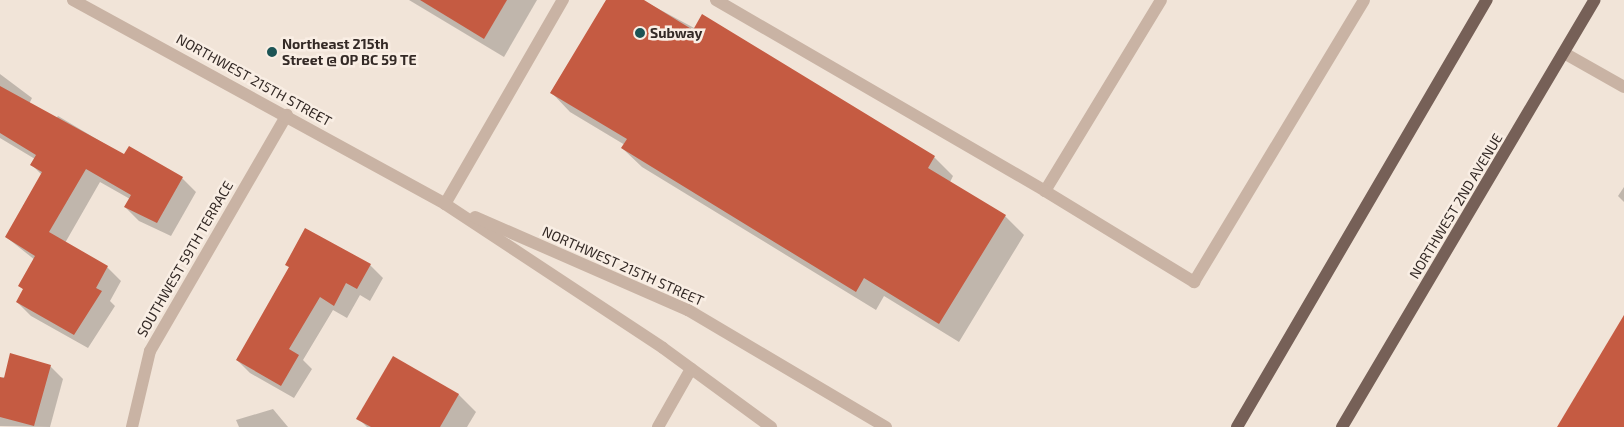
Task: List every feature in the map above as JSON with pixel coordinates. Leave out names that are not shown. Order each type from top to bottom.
[{"type":"main road","points":[[1237,427],[1487,0]]},
{"type":"main road","name":"NORTHWEST 2ND AVENUE","points":[[1342,427],[1595,0]]},
{"type":"street","name":"NORTHWEST 215TH STREET","points":[[73,0],[287,115],[445,204],[691,369],[771,427]]},
{"type":"street","points":[[445,204],[563,0]]},
{"type":"street","points":[[716,0],[1045,191],[1194,282],[1364,0]]},
{"type":"street","points":[[1045,191],[1161,0]]},
{"type":"street","points":[[1564,53],[1624,87]]},
{"type":"street","name":"SOUTHWEST 59TH TERRACE","points":[[132,427],[150,351],[287,115]]},
{"type":"street","name":"NORTHWEST 215TH STREET","points":[[445,204],[688,310],[886,427]]},
{"type":"street","points":[[658,427],[691,369]]},
{"type":"building","points":[[420,0],[507,0],[484,39]]},
{"type":"building","points":[[606,0],[644,0],[693,30],[702,14],[935,156],[928,168],[1006,215],[939,324],[864,278],[856,292],[621,148],[627,139],[550,93]]},
{"type":"building","points":[[0,86],[124,154],[129,146],[183,177],[157,223],[124,207],[131,195],[86,169],[49,232],[108,266],[96,288],[102,291],[74,335],[16,302],[23,289],[18,286],[35,256],[5,237],[42,172],[30,165],[36,155],[0,133]]},
{"type":"building","points":[[305,228],[371,264],[357,289],[346,283],[334,306],[320,297],[289,349],[299,355],[281,386],[236,360],[289,267],[285,265]]},
{"type":"building","points":[[1624,315],[1624,427],[1557,427]]},
{"type":"building","points":[[10,353],[51,365],[34,426],[0,417],[0,377],[4,378]]},
{"type":"building","points":[[393,356],[459,394],[440,427],[371,427],[356,419]]},
{"type":"place","name":"Subway","points":[[640,33]]},
{"type":"place","name":"Northeast 215th Street @ OP BC 59 TE","points":[[272,52]]}]
